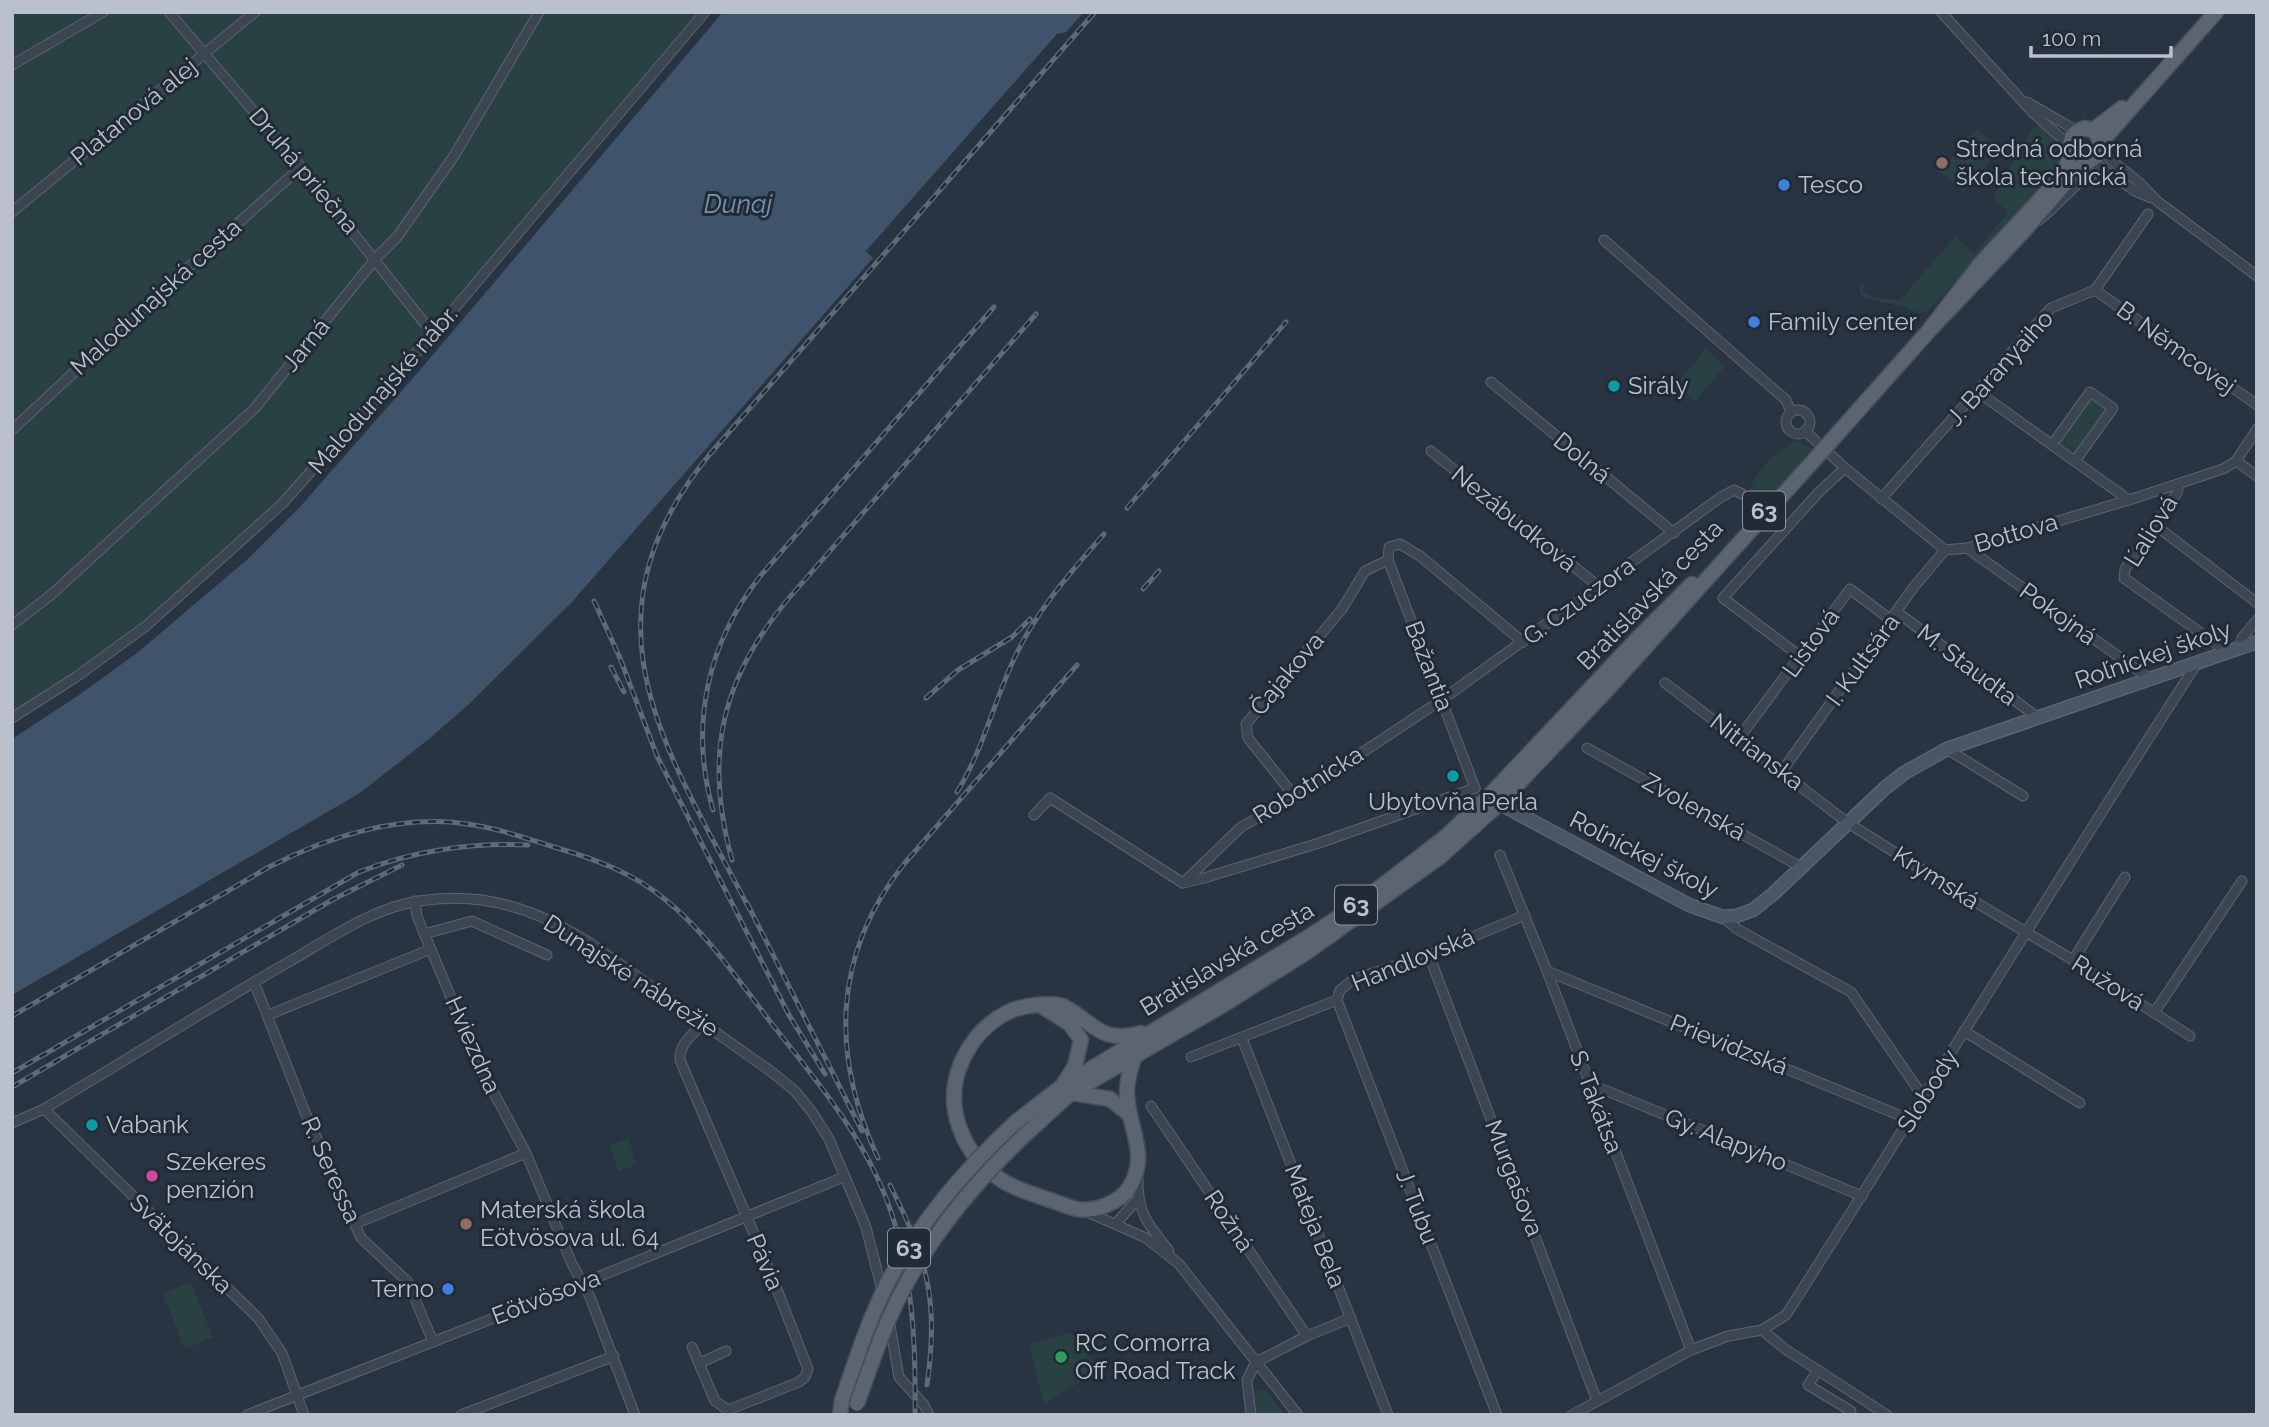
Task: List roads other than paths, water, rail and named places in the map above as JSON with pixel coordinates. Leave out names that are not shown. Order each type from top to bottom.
[{"type":"main road","name":"Bratislavská cesta","points":[[856,1409],[887,1324],[921,1260],[971,1193],[1066,1090],[1254,986],[1360,916],[1441,856],[1637,639],[1815,459],[2079,168],[2097,156],[2098,140],[2216,12]]},
{"type":"main road","points":[[2077,131],[2085,128],[2098,140]]},
{"type":"main road","name":"Bratislavská cesta","points":[[1926,334],[1981,263],[2060,178],[2071,136],[2077,131]]},
{"type":"main road","points":[[2069,148],[2077,160],[2089,161]]},
{"type":"main road","name":"Roľníckej školy","points":[[1493,800],[1689,905],[1723,917],[1736,916],[1753,910],[1904,773],[1947,749],[2257,642]]},
{"type":"main road","name":"Bratislavská cesta","points":[[841,1407],[873,1317],[907,1250],[959,1182],[1017,1121],[1153,1030],[1253,973],[1357,905],[1493,800]]},
{"type":"main road","points":[[1042,1006],[1070,1024],[1081,1040],[1066,1090],[1110,1099],[1129,1114]]},
{"type":"main road","points":[[1135,1054],[1126,1090],[1139,1158],[1133,1180],[1120,1198],[1105,1206],[1079,1209],[1032,1194],[1005,1183],[967,1145],[956,1117],[956,1080],[976,1036],[1005,1014],[1023,1007],[1063,1006],[1092,1028],[1109,1034],[1127,1037],[1153,1030]]},
{"type":"street","points":[[12,65],[103,12]]},
{"type":"street","name":"Druhá priečna","points":[[169,12],[376,258],[433,334]]},
{"type":"street","name":"Platanová alej","points":[[12,212],[255,12]]},
{"type":"street","name":"Jarná","points":[[12,625],[52,594],[255,408],[376,258],[397,237],[454,156],[539,12]]},
{"type":"street","name":"Malodunajské nábr.","points":[[12,718],[120,646],[248,537],[299,486],[433,334],[705,12]]},
{"type":"street","points":[[1941,12],[2034,114],[2069,148]]},
{"type":"street","points":[[2022,100],[2077,131]]},
{"type":"street","points":[[2098,140],[2106,156],[2140,183],[2157,201],[2257,276]]},
{"type":"street","points":[[2089,161],[2134,191],[2157,201]]},
{"type":"street","name":"Malodunajská cesta","points":[[12,429],[301,167]]},
{"type":"street","points":[[2023,232],[2048,214],[2086,176],[2095,174],[2118,180]]},
{"type":"street","points":[[2095,290],[2148,214]]},
{"type":"street","points":[[1604,240],[1786,400],[1791,412]]},
{"type":"street","name":"J. Baranyaiho","points":[[1881,499],[2051,308],[2095,290]]},
{"type":"street","name":"B. Němcovej","points":[[2095,290],[2257,405]]},
{"type":"street","name":"Dolná","points":[[1491,382],[1674,533]]},
{"type":"street","points":[[1978,392],[2129,500]]},
{"type":"street","points":[[2052,445],[2090,392],[2113,408],[2075,461]]},
{"type":"street","points":[[1798,410],[1807,414],[1809,423],[1805,431],[1795,433],[1788,429],[1786,420],[1791,412],[1798,410]]},
{"type":"street","points":[[2257,429],[2236,461],[2257,476]]},
{"type":"street","name":"Bottova","points":[[1805,431],[1881,499],[1945,550],[1967,548],[2129,500],[2223,469],[2236,461]]},
{"type":"street","name":"Nezábudková","points":[[1431,452],[1598,586]]},
{"type":"street","points":[[1801,657],[1723,598],[1819,492],[1845,468]]},
{"type":"street","name":"Ľaliová","points":[[2179,484],[2177,493],[2125,569],[2124,578],[2225,653]]},
{"type":"street","name":"G. Czuczora","points":[[1443,699],[1714,502],[1734,490],[1742,494]]},
{"type":"street","points":[[2155,525],[2257,603]]},
{"type":"street","points":[[1388,560],[1387,551],[1392,545],[1400,544],[1420,556],[1523,642]]},
{"type":"street","name":"Pokojná","points":[[1967,548],[2150,679]]},
{"type":"street","name":"I. Kultsára","points":[[1782,771],[1913,588],[1945,550]]},
{"type":"street","name":"Bažantia","points":[[1388,560],[1475,788]]},
{"type":"street","name":"Čajakova","points":[[1295,797],[1248,738],[1246,724],[1342,609],[1365,571],[1388,560]]},
{"type":"street","name":"Listová","points":[[1739,738],[1850,589],[1894,616]]},
{"type":"street","name":"M. Staudta","points":[[1894,616],[2037,717]]},
{"type":"street","points":[[2240,648],[2242,638],[2257,621]]},
{"type":"street","name":"Slobody","points":[[1572,1415],[1690,1350],[1728,1336],[1762,1330],[1786,1315],[2196,665]]},
{"type":"street","name":"Nitrianska","points":[[1665,683],[1848,823]]},
{"type":"street","name":"Robotnícka","points":[[1184,883],[1241,827],[1295,797],[1443,699]]},
{"type":"street","name":"Zvolenská","points":[[1587,748],[1801,867]]},
{"type":"street","points":[[1947,749],[2023,796]]},
{"type":"street","points":[[1034,815],[1050,797],[1184,883],[1319,843],[1475,788]]},
{"type":"street","name":"Roľníckej školy","points":[[1475,788],[1493,800]]},
{"type":"street","name":"Krymská","points":[[1848,823],[2026,931]]},
{"type":"street","name":"S. Takátsa","points":[[1500,855],[1547,971],[1690,1350]]},
{"type":"street","points":[[2073,960],[2125,877]]},
{"type":"street","points":[[2154,1013],[2242,881]]},
{"type":"street","name":"Dunajské nábrežie","points":[[12,1123],[44,1109],[346,929],[394,908],[415,901],[470,899],[507,904],[534,912],[590,943],[773,1073],[805,1102],[829,1139],[872,1246],[899,1377],[924,1405],[929,1415]]},
{"type":"street","name":"Hviezdna","points":[[415,901],[424,934],[480,1067],[526,1153],[614,1356],[635,1415]]},
{"type":"street","name":"Handlovská","points":[[1191,1057],[1337,1000],[1340,990],[1354,979],[1429,955],[1525,915]]},
{"type":"street","points":[[1723,917],[1737,929],[1851,992],[1924,1098]]},
{"type":"street","points":[[424,934],[472,921],[547,955]]},
{"type":"street","name":"Ružová","points":[[2026,931],[2190,1036]]},
{"type":"street","points":[[268,1014],[431,949]]},
{"type":"street","name":"Murgašova","points":[[1429,955],[1597,1401]]},
{"type":"street","name":"Prievidzská","points":[[1547,971],[1911,1120]]},
{"type":"street","name":"R. Seressa","points":[[254,982],[305,1112],[355,1224],[368,1246],[408,1282],[433,1342]]},
{"type":"street","name":"J. Tubu","points":[[1337,1000],[1497,1415]]},
{"type":"street","name":"Pávia","points":[[692,1347],[715,1401],[729,1410],[799,1382],[807,1373],[807,1364],[680,1060],[680,1052],[685,1042],[703,1023]]},
{"type":"street","points":[[1964,1031],[2080,1102]]},
{"type":"street","name":"Mateja Bela","points":[[1242,1038],[1388,1415]]},
{"type":"street","name":"Gy. Alapyho","points":[[1590,1084],[1862,1196]]},
{"type":"street","name":"Rožná","points":[[1151,1106],[1307,1336]]},
{"type":"street","name":"Svätojánska","points":[[44,1109],[258,1318],[282,1353],[304,1415]]},
{"type":"street","points":[[355,1224],[526,1153]]},
{"type":"street","points":[[1139,1158],[1138,1199],[1150,1225],[1298,1415]]},
{"type":"street","name":"Eötvösova","points":[[247,1415],[747,1218],[844,1177]]},
{"type":"street","points":[[1116,1223],[1120,1198]]},
{"type":"street","points":[[1116,1223],[1138,1199]]},
{"type":"street","points":[[1079,1209],[1146,1238],[1179,1264]]},
{"type":"street","points":[[1251,1415],[1247,1381],[1256,1362],[1307,1336],[1351,1318]]},
{"type":"street","points":[[1762,1330],[1772,1340],[1888,1415]]},
{"type":"street","points":[[700,1363],[726,1351]]},
{"type":"street","points":[[460,1415],[614,1356]]},
{"type":"street","points":[[1818,1370],[1808,1385],[1851,1411],[1848,1415]]},
{"type":"water","name":"Dunaj","points":[[723,12],[1084,12],[1066,32],[1057,34],[866,251],[873,258],[571,603],[468,705],[360,793],[12,995],[12,739],[137,653],[249,558],[298,509],[420,370]]},
{"type":"railway","points":[[750,910],[689,795],[665,739],[648,685],[641,629],[647,573],[669,515],[710,454],[1095,12]]},
{"type":"railway","points":[[713,810],[706,779],[703,716],[716,656],[743,600],[762,574],[994,307]]},
{"type":"railway","points":[[732,860],[719,787],[720,753],[724,721],[733,690],[747,659],[789,598],[1036,314]]},
{"type":"railway","points":[[1127,508],[1286,322]]},
{"type":"railway","points":[[957,792],[974,760],[1023,641],[1055,593],[1104,534]]},
{"type":"railway","points":[[1143,589],[1159,571]]},
{"type":"railway","points":[[594,601],[620,658],[657,756],[789,1015],[825,1074]]},
{"type":"railway","points":[[926,698],[958,670],[1012,637],[1030,619]]},
{"type":"railway","points":[[878,1158],[852,1082],[847,1044],[846,1007],[852,970],[863,934],[880,899],[904,864],[1077,665]]},
{"type":"railway","points":[[611,667],[624,692]]},
{"type":"railway","points":[[12,1016],[269,867],[316,846],[365,830],[416,822],[467,824],[522,837],[614,868],[641,882],[667,901],[711,946],[825,1092],[867,1158],[889,1206],[908,1283],[914,1336],[915,1415]]},
{"type":"railway","points":[[12,1073],[359,872],[400,858],[442,849],[528,845]]},
{"type":"railway","points":[[12,1087],[332,900],[402,865]]},
{"type":"railway","points":[[747,903],[862,1131]]},
{"type":"railway","points":[[890,1185],[913,1236],[927,1282],[932,1329],[927,1385]]},
{"type":"place","name":"Stredná odborná škola technická","points":[[1942,163]]},
{"type":"place","name":"Tesco","points":[[1784,185]]},
{"type":"place","name":"Family center","points":[[1754,322]]},
{"type":"place","name":"Sirály","points":[[1614,386]]},
{"type":"place","name":"Ubytovňa Perla","points":[[1453,776]]},
{"type":"place","name":"Vabank","points":[[92,1125]]},
{"type":"place","name":"Szekeres penzión","points":[[152,1176]]},
{"type":"place","name":"Materská škola Eötvösova ul. 64","points":[[466,1224]]},
{"type":"place","name":"Terno","points":[[448,1289]]},
{"type":"place","name":"RC Comorra Off Road Track","points":[[1061,1357]]}]
